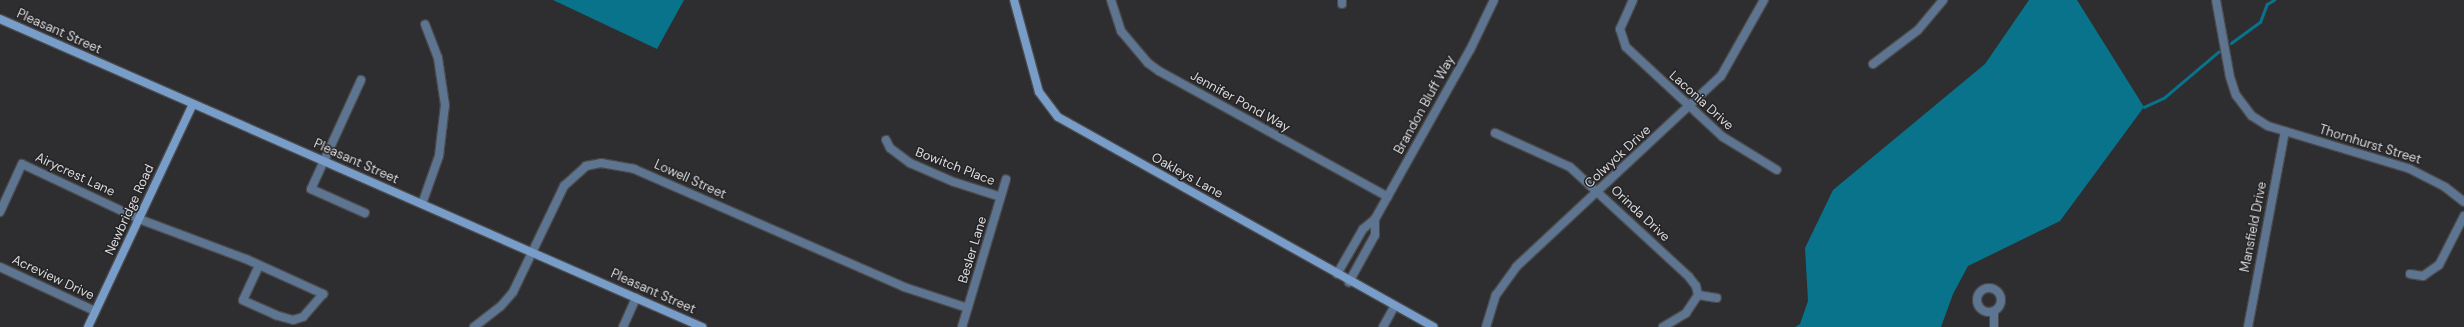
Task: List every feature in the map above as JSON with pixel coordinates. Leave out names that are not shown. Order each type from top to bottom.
[{"type":"street","name":"Oakleys Lane","points":[[1014,0],[1035,80],[1044,101],[1058,117],[1394,307],[1433,327]]},
{"type":"street","name":"Jennifer Pond Way","points":[[1111,0],[1121,31],[1148,63],[1159,71],[1388,197]]},
{"type":"street","name":"Brandon Bluff Way","points":[[1337,274],[1363,229],[1375,219],[1388,197],[1470,50],[1494,0]]},
{"type":"street","name":"Laconia Drive","points":[[1632,0],[1621,23],[1621,36],[1630,51],[1690,108],[1735,146],[1777,170]]},
{"type":"street","name":"Colwyck Drive","points":[[1486,327],[1489,311],[1506,280],[1598,192],[1690,108],[1721,76],[1764,0]]},
{"type":"street","points":[[1873,64],[1918,30],[1943,0]]},
{"type":"street","points":[[2216,0],[2230,77],[2236,95],[2252,116],[2268,126],[2285,131]]},
{"type":"street","name":"Pleasant Street","points":[[0,19],[702,327]]},
{"type":"street","points":[[422,204],[439,156],[445,105],[438,58],[425,24]]},
{"type":"street","points":[[361,80],[311,189],[365,213]]},
{"type":"street","name":"Newbridge Road","points":[[88,327],[193,104]]},
{"type":"street","name":"Thornhurst Street","points":[[2285,131],[2410,169],[2445,187],[2464,202]]},
{"type":"street","name":"Mansfield Drive","points":[[2248,327],[2285,131]]},
{"type":"street","name":"Orinda Drive","points":[[1495,133],[1570,168],[1598,192],[1689,277],[1696,286],[1698,295]]},
{"type":"street","name":"Bowitch Place","points":[[886,140],[890,148],[910,163],[954,182],[1001,197]]},
{"type":"street","name":"Lowell Street","points":[[474,327],[501,306],[513,292],[533,253],[555,202],[571,178],[586,166],[601,163],[622,164],[904,287],[968,308]]},
{"type":"street","name":"Airycrest Lane","points":[[0,212],[22,164],[139,219],[259,265],[323,294],[303,317],[293,320],[276,315],[243,300],[259,265]]},
{"type":"street","name":"Besler Lane","points":[[962,327],[1006,179]]},
{"type":"street","points":[[2410,274],[2427,275],[2438,265],[2464,216]]},
{"type":"street","name":"Brandon Bluff Way","points":[[1350,282],[1375,235],[1375,219]]},
{"type":"street","name":"Acreview Drive","points":[[0,267],[96,311]]},
{"type":"street","points":[[1663,327],[1686,313],[1698,295],[1717,298]]},
{"type":"street","points":[[623,327],[636,298]]},
{"type":"street","points":[[1383,327],[1394,307]]},
{"type":"street","points":[[1994,311],[1994,327]]},
{"type":"water","points":[[553,0],[684,0],[657,49]]},
{"type":"water","points":[[2029,0],[2077,0],[2144,107],[2060,221],[1968,266],[1953,294],[1941,327],[1795,327],[1800,324],[1808,301],[1805,248],[1833,190],[1985,64]]},
{"type":"waterway","points":[[2231,43],[2260,22],[2267,4],[2274,0]]},
{"type":"waterway","points":[[2144,107],[2165,97],[2218,52]]}]
